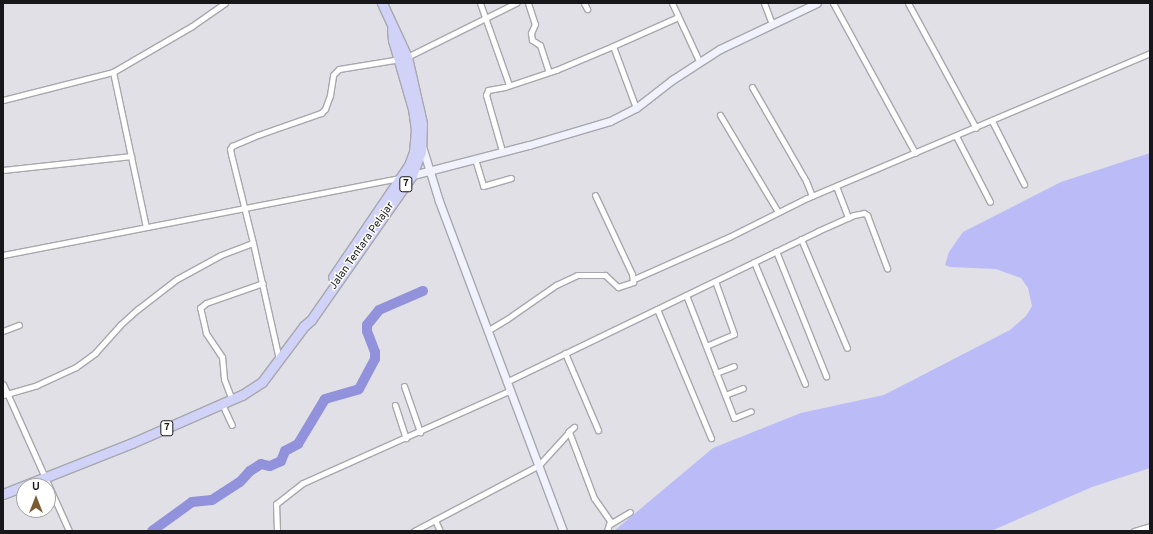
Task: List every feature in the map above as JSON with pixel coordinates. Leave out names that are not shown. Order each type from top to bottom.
[{"type":"highway","name":"Jalan Tentara Pelajar","points":[[3,494],[232,400],[262,382],[304,326],[311,320],[412,175],[420,158],[419,143],[421,117],[403,58],[400,38],[392,26],[382,3]]},
{"type":"highway","name":"Jalan Tentara Pelajar","points":[[304,326],[307,317],[412,159],[419,143]]},
{"type":"street","points":[[3,100],[113,72],[192,26],[225,3]]},
{"type":"street","points":[[480,3],[509,85]]},
{"type":"street","points":[[280,360],[264,283],[230,150],[232,146],[258,135],[321,113],[325,109],[330,95],[333,75],[337,70],[403,58],[516,3]]},
{"type":"street","points":[[528,3],[535,24],[531,33],[532,40],[540,45],[549,72]]},
{"type":"street","points":[[584,3],[586,9]]},
{"type":"street","points":[[672,3],[699,61]]},
{"type":"street","points":[[764,3],[772,24]]},
{"type":"street","points":[[3,255],[400,178],[529,145],[610,120],[636,108],[699,61],[720,49],[817,3]]},
{"type":"street","points":[[833,3],[915,153]]},
{"type":"street","points":[[908,3],[976,128]]},
{"type":"street","points":[[502,151],[486,92],[549,72],[678,17]]},
{"type":"street","points":[[613,46],[636,108]]},
{"type":"street","points":[[487,330],[508,319],[556,285],[577,275],[605,275],[618,287],[631,283],[634,279],[730,236],[812,196],[976,128],[1150,53]]},
{"type":"street","points":[[113,72],[146,227]]},
{"type":"street","points":[[752,87],[806,181],[812,196]]},
{"type":"street","points":[[720,115],[778,212]]},
{"type":"street","points":[[992,121],[1024,184]]},
{"type":"street","points":[[956,136],[990,202]]},
{"type":"street","points":[[419,143],[509,391],[539,465],[563,531]]},
{"type":"street","points":[[3,170],[131,156]]},
{"type":"street","points":[[475,159],[483,186],[511,178]]},
{"type":"street","points":[[836,186],[848,218]]},
{"type":"street","points":[[595,195],[634,279]]},
{"type":"street","points":[[506,382],[801,239],[848,218],[864,213],[867,216],[887,268]]},
{"type":"street","points":[[801,239],[847,348]]},
{"type":"street","points":[[5,395],[37,385],[76,367],[95,354],[120,326],[138,309],[177,279],[221,256],[253,243]]},
{"type":"street","points":[[776,251],[826,376]]},
{"type":"street","points":[[754,262],[805,384]]},
{"type":"street","points":[[706,346],[734,334],[715,281]]},
{"type":"street","points":[[232,400],[224,379],[222,357],[206,333],[200,308],[206,303],[264,283]]},
{"type":"street","points":[[686,295],[734,418],[752,411]]},
{"type":"street","points":[[657,309],[711,438]]},
{"type":"street","points":[[3,331],[19,325]]},
{"type":"street","points":[[565,353],[598,430]]},
{"type":"street","points":[[716,373],[734,366]]},
{"type":"street","points":[[3,384],[5,395],[46,477],[68,531]]},
{"type":"street","points":[[404,386],[420,432]]},
{"type":"street","points":[[725,395],[743,388]]},
{"type":"street","points":[[277,531],[276,504],[303,483],[509,391]]},
{"type":"street","points":[[222,404],[232,425]]},
{"type":"street","points":[[395,405],[406,438]]},
{"type":"street","points":[[414,531],[421,529],[435,520],[539,465],[574,427]]},
{"type":"street","points":[[568,432],[570,433],[594,498],[607,516],[610,524]]},
{"type":"street","points":[[607,531],[610,524],[630,512]]},
{"type":"street","points":[[435,520],[440,531]]},
{"type":"street","points":[[1134,531],[1150,526]]},
{"type":"shaded area","points":[[1150,153],[1150,468],[1092,487],[991,531],[614,531],[713,448],[801,413],[884,395],[1010,330],[1026,316],[1032,306],[1028,288],[1021,278],[996,269],[950,267],[945,265],[949,252],[963,232],[1061,182]]},
{"type":"waterway","points":[[152,531],[192,502],[212,500],[240,482],[250,471],[261,464],[270,466],[281,461],[285,451],[298,444],[325,399],[359,389],[375,359],[375,352],[367,331],[367,325],[379,310],[423,291]]}]
